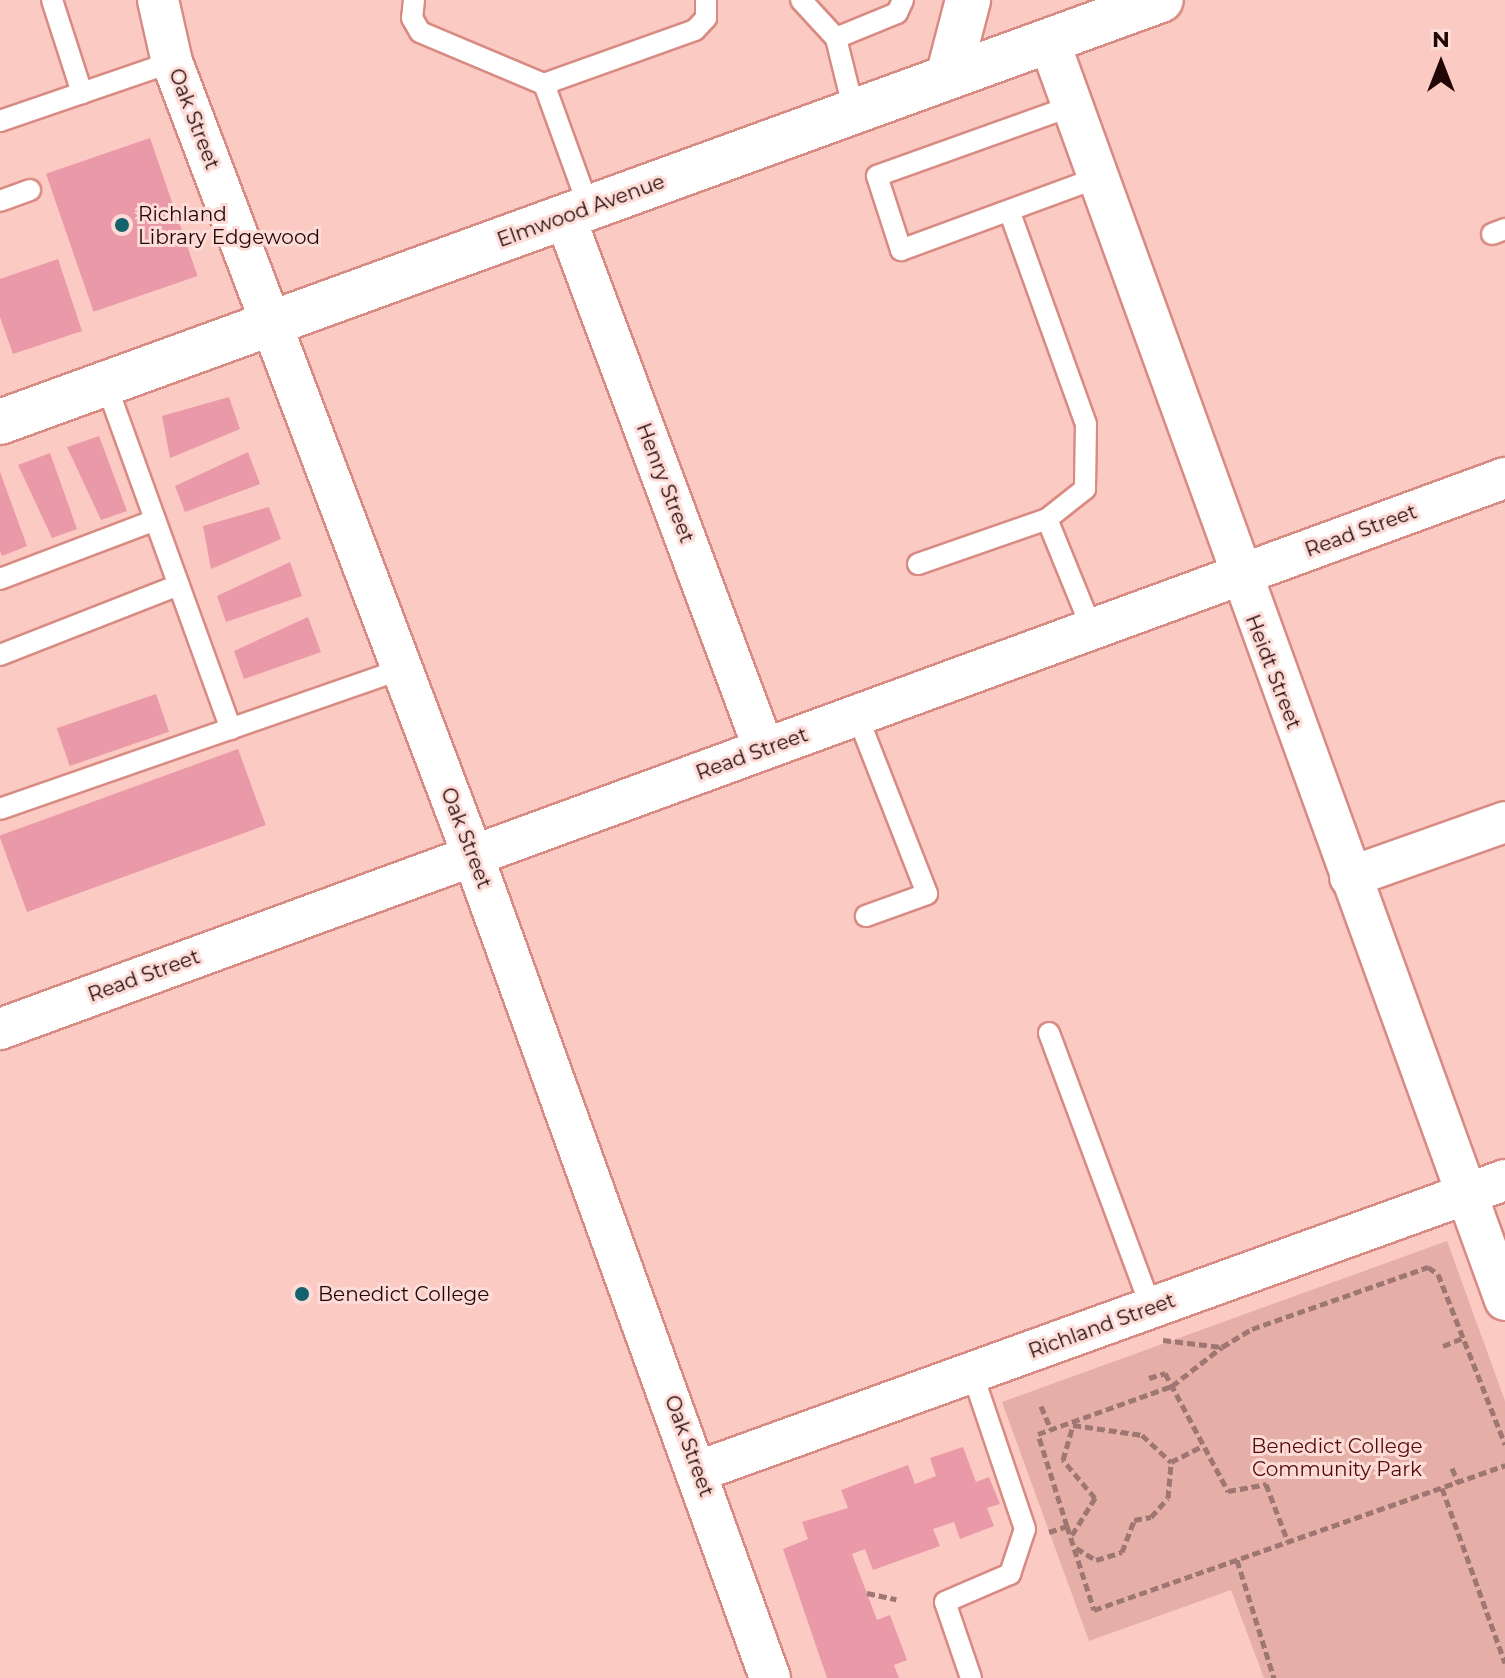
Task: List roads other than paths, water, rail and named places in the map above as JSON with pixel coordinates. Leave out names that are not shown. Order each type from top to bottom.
[{"type":"street","name":"Oak Street","points":[[158,0],[172,62],[473,856],[699,1471],[770,1678]]},
{"type":"street","points":[[948,77],[968,0]]},
{"type":"street","name":"Elmwood Avenue","points":[[0,422],[1161,0]]},
{"type":"street","name":"Heidt Street","points":[[1049,41],[1238,576],[1505,1300]]},
{"type":"street","name":"Henry Street","points":[[577,212],[764,749]]},
{"type":"street","name":"Read Street","points":[[0,1029],[1505,478]]},
{"type":"street","points":[[1350,877],[1505,822]]},
{"type":"street","name":"Richland Street","points":[[699,1471],[972,1372],[1156,1322],[1505,1180]]},
{"type":"lane","points":[[52,0],[82,93]]},
{"type":"lane","points":[[414,0],[412,18],[420,32],[544,84],[695,30],[706,18],[706,0]]},
{"type":"lane","points":[[801,0],[836,38],[854,111]]},
{"type":"lane","points":[[836,38],[897,13],[903,0]]},
{"type":"lane","points":[[0,121],[172,62]]},
{"type":"lane","points":[[544,84],[577,212]]},
{"type":"lane","points":[[1072,106],[877,176],[901,250],[1010,213],[1097,178]]},
{"type":"lane","points":[[0,201],[30,190]]},
{"type":"lane","points":[[918,564],[1047,519],[1085,489],[1086,424],[1010,213]]},
{"type":"lane","points":[[106,384],[231,729]]},
{"type":"lane","points":[[1047,519],[1092,629]]},
{"type":"lane","points":[[0,579],[155,520]]},
{"type":"lane","points":[[0,655],[179,585]]},
{"type":"lane","points":[[0,809],[402,669]]},
{"type":"lane","points":[[857,715],[927,894],[866,916]]},
{"type":"lane","points":[[1049,1033],[1156,1322]]},
{"type":"lane","points":[[971,1678],[945,1602],[1010,1574],[1025,1529],[972,1372]]},
{"type":"place","name":"Richland Library Edgewood","points":[[122,225]]},
{"type":"place","name":"Benedict College","points":[[302,1294]]},
{"type":"park label","name":"Benedict College Community Park","points":[[1337,1458]]}]
